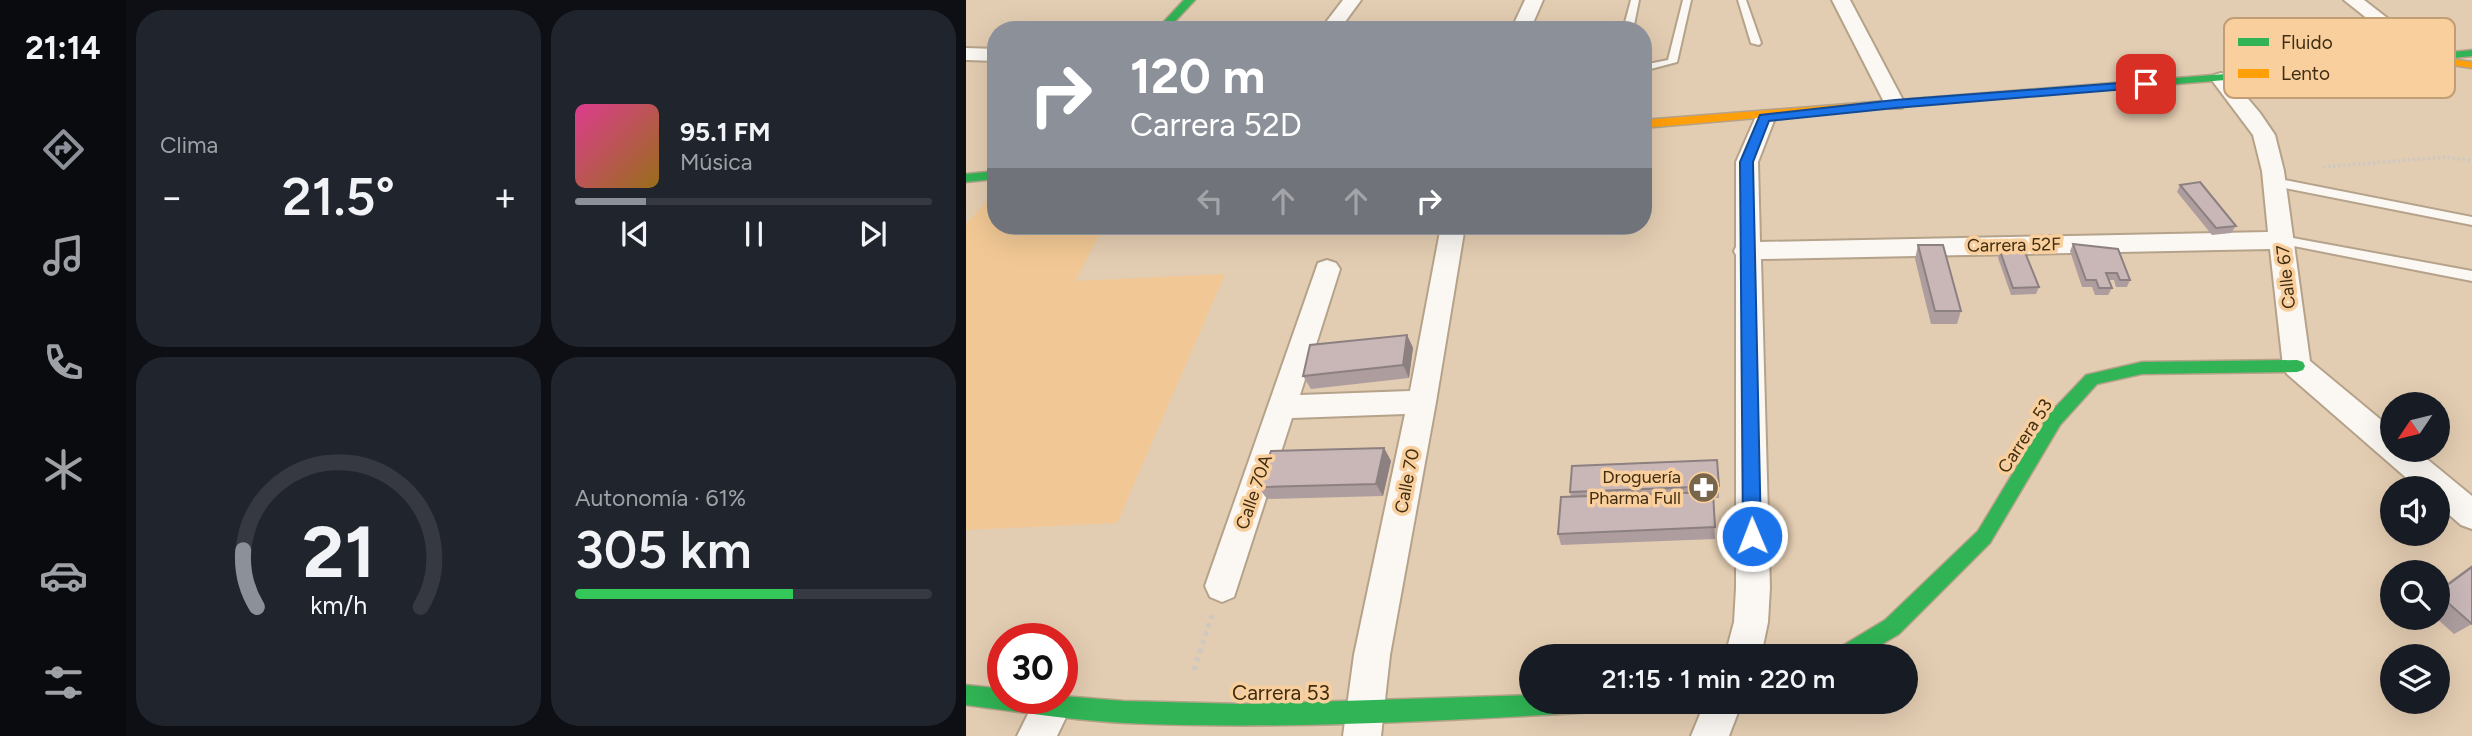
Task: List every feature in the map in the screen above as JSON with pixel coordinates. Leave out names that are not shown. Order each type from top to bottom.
[{"type":"main road","points":[[1170,21],[1190,0]]},
{"type":"main road","points":[[1652,124],[1764,118],[1895,104],[2224,79]]},
{"type":"main road","points":[[966,178],[987,176]]},
{"type":"main road","name":"Carrera 53","points":[[1864,644],[1892,627],[1984,537],[2054,420],[2092,379],[2142,368],[2297,366]]},
{"type":"main road","name":"Carrera 53","points":[[966,695],[1044,722],[1179,714],[1364,725],[1519,710]]},
{"type":"street","points":[[1336,21],[1352,0]]},
{"type":"street","points":[[1524,21],[1534,0]]},
{"type":"street","points":[[1842,0],[1895,104]]},
{"type":"street","points":[[2353,0],[2376,18]]},
{"type":"street","points":[[966,54],[987,55]]},
{"type":"street","name":"Calle 67","points":[[2221,79],[2224,83]]},
{"type":"street","name":"Calle 67","points":[[2237,98],[2264,135],[2274,177],[2297,366]]},
{"type":"street","points":[[1746,644],[1751,622],[1753,588],[1746,251],[1747,162],[1764,118]]},
{"type":"street","name":"Calle 70","points":[[1364,725],[1372,655],[1422,402],[1451,235]]},
{"type":"street","name":"Carrera 52F","points":[[1746,251],[2281,240]]},
{"type":"street","name":"Calle 70A","points":[[1222,586],[1326,269]]},
{"type":"street","points":[[2297,366],[2380,436]]},
{"type":"street","points":[[1282,407],[1422,402]]},
{"type":"street","points":[[2410,462],[2472,515]]},
{"type":"street","points":[[1710,736],[1719,714]]},
{"type":"lane","points":[[1630,21],[1635,0]]},
{"type":"lane","points":[[1652,66],[1672,62],[1687,0]]},
{"type":"lane","points":[[1742,0],[1756,43]]},
{"type":"lane","points":[[2274,177],[2472,221]]},
{"type":"lane","points":[[2281,240],[2472,276]]},
{"type":"path","points":[[2274,177],[2446,157],[2472,161]]},
{"type":"path","points":[[1179,714],[1222,586]]},
{"type":"shaded area","points":[[987,201],[987,235],[1099,235],[1075,281],[1225,274],[1117,523],[966,530],[966,224]]},
{"type":"building","points":[[2200,182],[2236,226],[2216,228],[2180,185]]},
{"type":"building","points":[[2073,244],[2118,249],[2130,280],[2120,280],[2117,273],[2106,273],[2112,288],[2099,288],[2096,280],[2086,280]]},
{"type":"building","points":[[1918,245],[1943,245],[1961,311],[1935,311]]},
{"type":"building","points":[[2024,250],[2039,287],[2013,288],[2000,251]]},
{"type":"building","points":[[1407,335],[1403,365],[1303,376],[1310,345]]},
{"type":"building","points":[[1384,448],[1376,484],[1258,487],[1271,451]]},
{"type":"building","points":[[1717,460],[1719,486],[1570,492],[1572,466]]},
{"type":"building","points":[[1713,492],[1715,527],[1558,534],[1561,497]]},
{"type":"building","points":[[2472,567],[2472,624],[2450,605],[2450,583]]},
{"type":"traffic: fast","points":[[1170,21],[1190,0]]},
{"type":"traffic: fast","points":[[2455,55],[2472,53]]},
{"type":"traffic: fast","points":[[1924,101],[2224,77]]},
{"type":"traffic: fast","points":[[966,178],[987,176]]},
{"type":"traffic: fast","points":[[1864,644],[1892,627],[1984,537],[2054,420],[2092,379],[2142,368],[2297,366]]},
{"type":"traffic: fast","points":[[966,695],[1104,711],[1183,714],[1361,713],[1519,706]]},
{"type":"traffic: slow","points":[[2455,63],[2472,65]]},
{"type":"traffic: slow","points":[[1652,123],[1924,101]]},
{"type":"place","name":"Droguería Pharma Full","points":[[1704,487]]},
{"type":"route","points":[[1752,536],[1746,251],[1747,162],[1764,118],[1895,104],[2146,84]]}]
